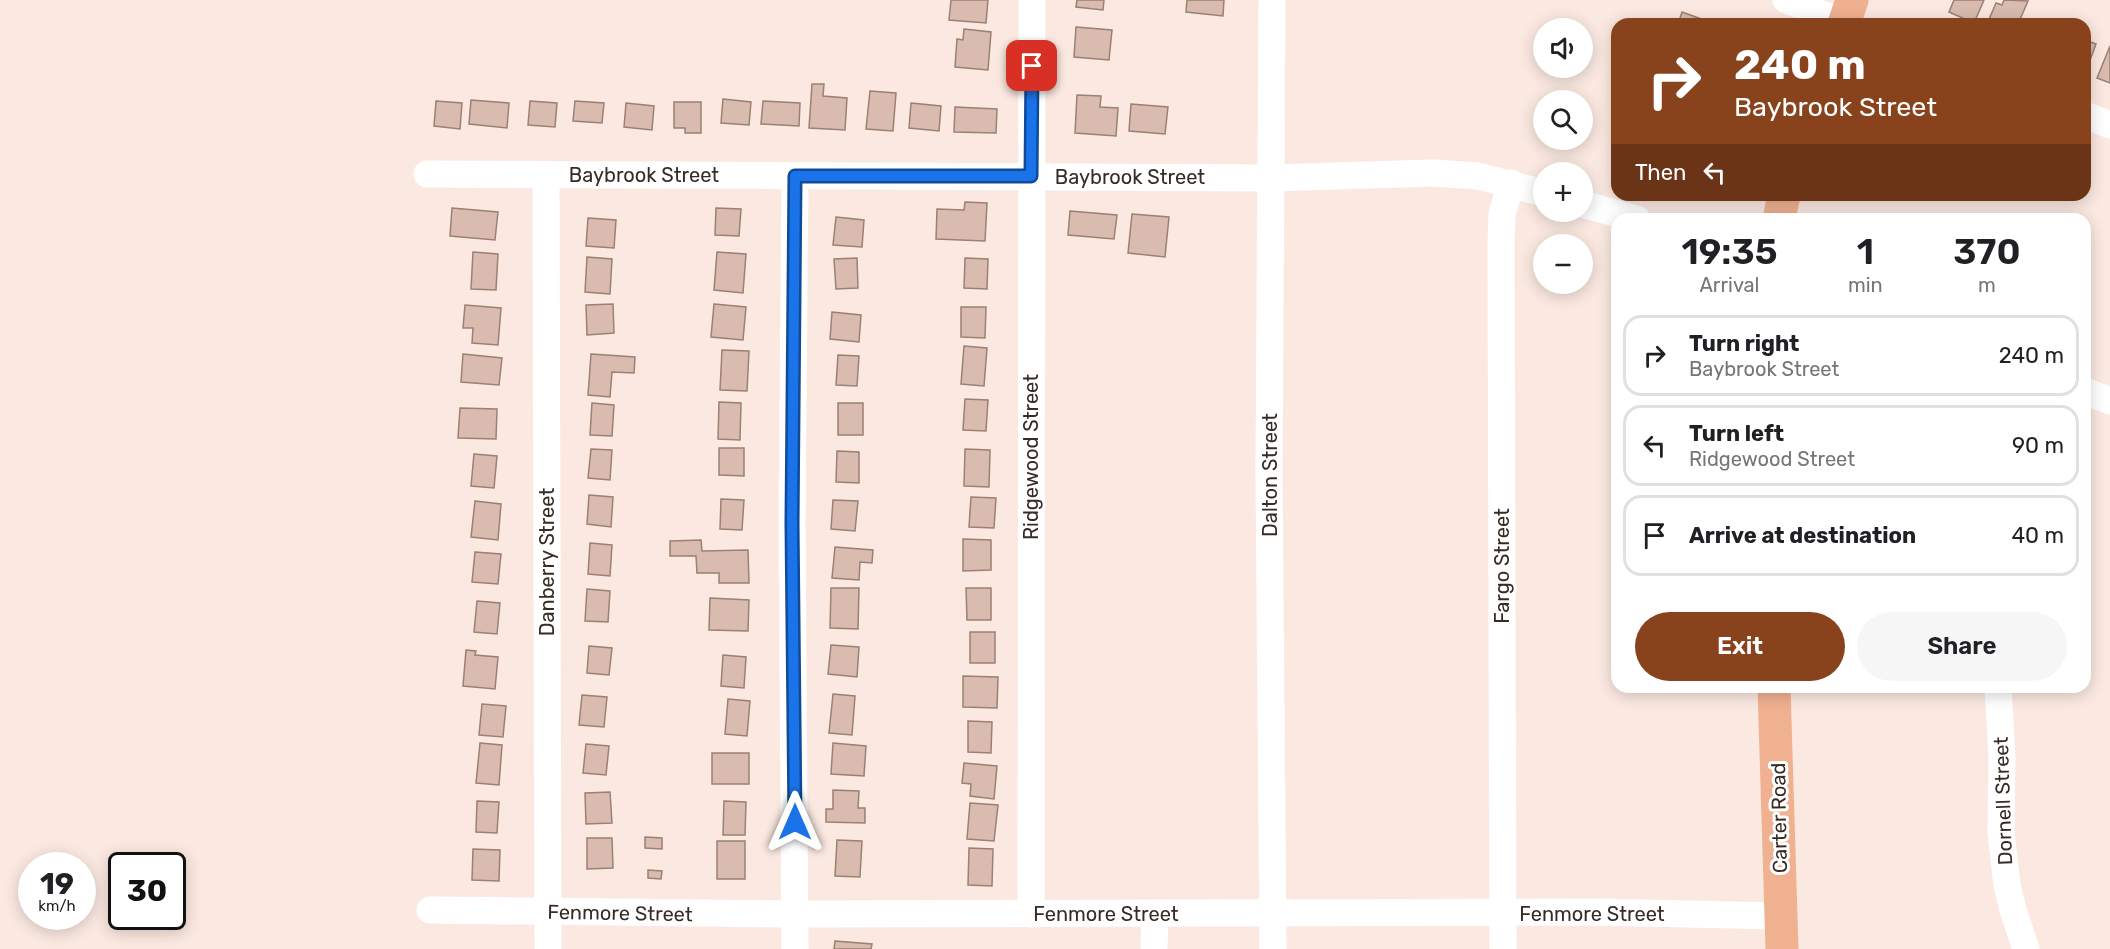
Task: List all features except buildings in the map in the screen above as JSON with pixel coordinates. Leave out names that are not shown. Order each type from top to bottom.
[{"type":"main road","name":"Carter Road","points":[[1774,693],[1782,949]]},
{"type":"street","name":"Ridgewood Street","points":[[1031,914],[1032,0]]},
{"type":"street","name":"Dalton Street","points":[[1272,0],[1269,484],[1273,949]]},
{"type":"street","points":[[1786,0],[1847,18]]},
{"type":"street","points":[[2091,117],[2110,125]]},
{"type":"street","name":"Baybrook Street","points":[[427,174],[1270,178],[1434,173],[1478,176],[1533,190]]},
{"type":"street","name":"Danberry Street","points":[[546,175],[548,949]]},
{"type":"street","points":[[795,176],[792,523],[795,949]]},
{"type":"street","name":"Fargo Street","points":[[1503,949],[1501,246],[1502,214],[1511,183]]},
{"type":"street","points":[[1593,207],[1615,213]]},
{"type":"street","points":[[2091,393],[2110,401]]},
{"type":"street","name":"Dornell Street","points":[[1998,693],[2002,759],[2001,833],[2007,885],[2026,949]]},
{"type":"street","name":"Fenmore Street","points":[[430,910],[796,914],[1597,912],[1781,916]]},
{"type":"street","points":[[1154,949],[1155,914]]},
{"type":"route","points":[[795,822],[792,523],[795,176],[1031,176],[1032,66]]}]
